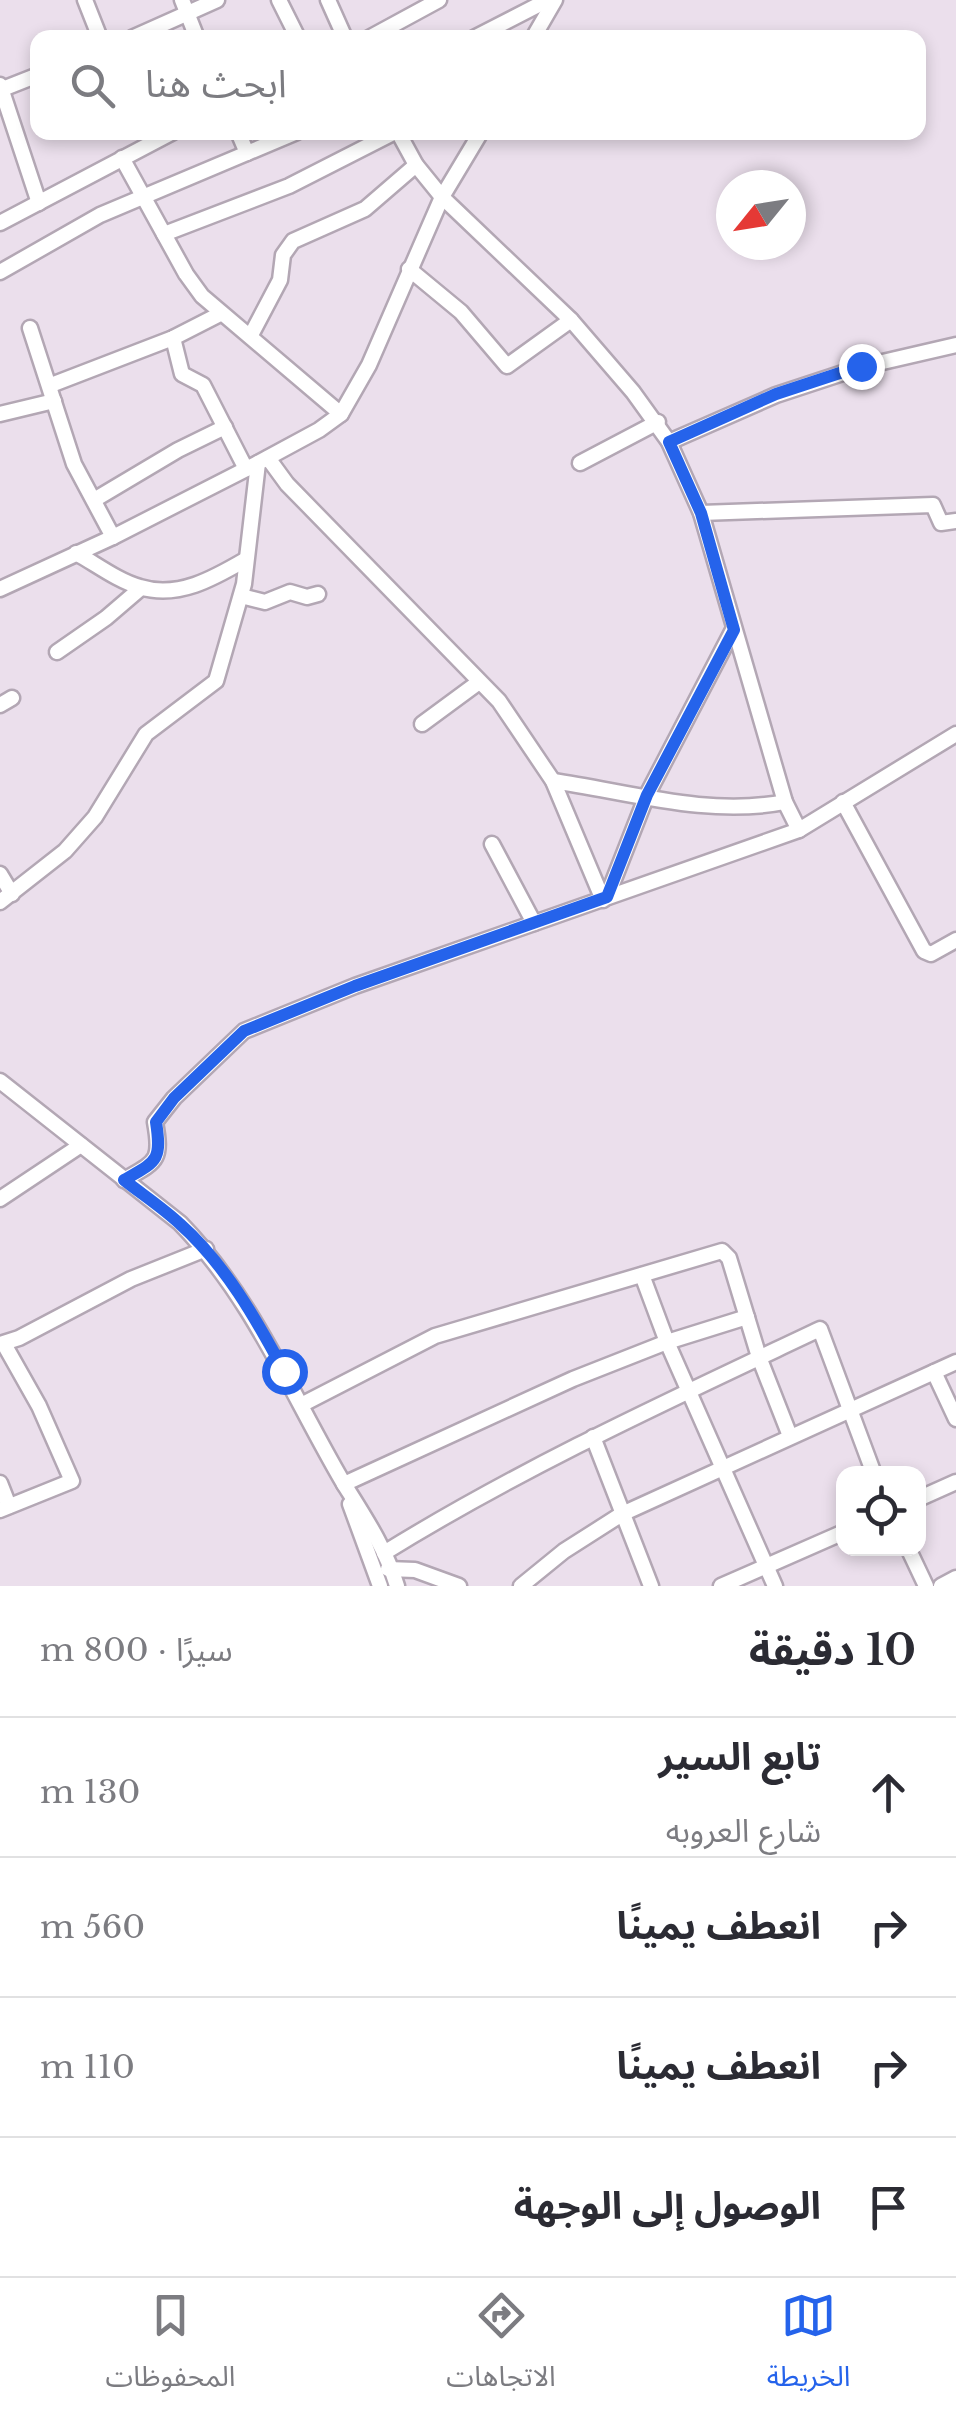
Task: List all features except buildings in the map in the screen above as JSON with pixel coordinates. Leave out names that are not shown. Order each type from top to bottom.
[{"type":"street","points":[[85,0],[97,30]]},
{"type":"street","points":[[146,30],[184,8],[217,0]]},
{"type":"street","points":[[279,0],[294,30]]},
{"type":"street","points":[[328,0],[341,30]]},
{"type":"street","points":[[384,30],[435,1]]},
{"type":"street","points":[[490,30],[550,1]]},
{"type":"street","points":[[537,30],[550,1]]},
{"type":"street","points":[[30,78],[1,88],[39,203]]},
{"type":"street","points":[[0,223],[122,158],[141,140]]},
{"type":"street","points":[[241,140],[247,153]]},
{"type":"street","points":[[0,272],[100,215],[278,140]]},
{"type":"street","points":[[164,234],[289,186],[380,140]]},
{"type":"street","points":[[401,140],[442,197],[571,320],[658,422],[701,513],[785,802],[798,830]]},
{"type":"street","points":[[0,589],[258,464],[341,414],[369,365],[442,197],[477,140]]},
{"type":"street","points":[[0,153],[18,147]]},
{"type":"street","points":[[122,158],[186,274],[220,314],[341,414]]},
{"type":"street","points":[[250,335],[280,280],[283,255],[294,241],[365,209],[416,164]]},
{"type":"street","points":[[410,269],[461,312],[505,365],[571,320]]},
{"type":"street","points":[[50,385],[172,338],[220,314]]},
{"type":"street","points":[[30,328],[74,464],[113,537]]},
{"type":"street","points":[[172,338],[182,374],[203,385],[225,427],[258,464],[288,484],[499,701],[552,781],[605,898]]},
{"type":"street","points":[[669,442],[776,394],[861,366],[956,345]]},
{"type":"street","points":[[0,414],[54,401]]},
{"type":"street","points":[[580,463],[658,422]]},
{"type":"street","points":[[94,500],[225,427]]},
{"type":"street","points":[[0,874],[6,898],[65,851],[95,817],[146,734],[216,681],[241,596],[258,464]]},
{"type":"street","points":[[701,513],[934,505],[941,523],[956,521]]},
{"type":"street","points":[[76,553],[141,588],[178,590],[245,560]]},
{"type":"street","points":[[58,652],[141,588]]},
{"type":"street","points":[[241,596],[265,602],[290,592],[307,597],[318,594]]},
{"type":"street","points":[[605,898],[647,795],[734,630]]},
{"type":"street","points":[[422,724],[479,682]]},
{"type":"street","points":[[124,1180],[158,1157],[156,1122],[174,1098],[244,1031],[355,986],[798,830],[956,734]]},
{"type":"street","points":[[552,781],[694,805],[731,808],[785,802]]},
{"type":"street","points":[[842,802],[924,950],[932,954],[956,940]]},
{"type":"street","points":[[492,844],[534,923]]},
{"type":"street","points":[[0,1081],[180,1223],[206,1249],[256,1321],[384,1553],[397,1586]]},
{"type":"street","points":[[0,1198],[81,1145]]},
{"type":"street","points":[[0,1483],[4,1508],[72,1481],[40,1406],[2,1344],[131,1280],[206,1249]]},
{"type":"street","points":[[303,1404],[435,1336],[725,1252],[790,1436]]},
{"type":"street","points":[[642,1275],[688,1392],[774,1586]]},
{"type":"street","points":[[344,1484],[573,1379],[667,1342],[747,1317]]},
{"type":"street","points":[[384,1553],[494,1488],[593,1437],[820,1329],[871,1466]]},
{"type":"street","points":[[522,1586],[564,1551],[622,1514],[956,1362]]},
{"type":"street","points":[[934,1372],[956,1419]]},
{"type":"street","points":[[593,1437],[652,1586]]},
{"type":"street","points":[[926,1495],[956,1482]]},
{"type":"street","points":[[344,1484],[380,1586]]},
{"type":"street","points":[[722,1586],[836,1536]]},
{"type":"street","points":[[912,1556],[926,1586]]},
{"type":"street","points":[[374,1570],[437,1576],[458,1586]]},
{"type":"street","points":[[941,1586],[956,1578]]},
{"type":"route","points":[[284,1371],[206,1249],[180,1223],[124,1180],[158,1157],[156,1122],[174,1098],[244,1031],[355,986],[607,897],[647,795],[734,630],[701,513],[669,442],[776,394],[861,366]]}]
